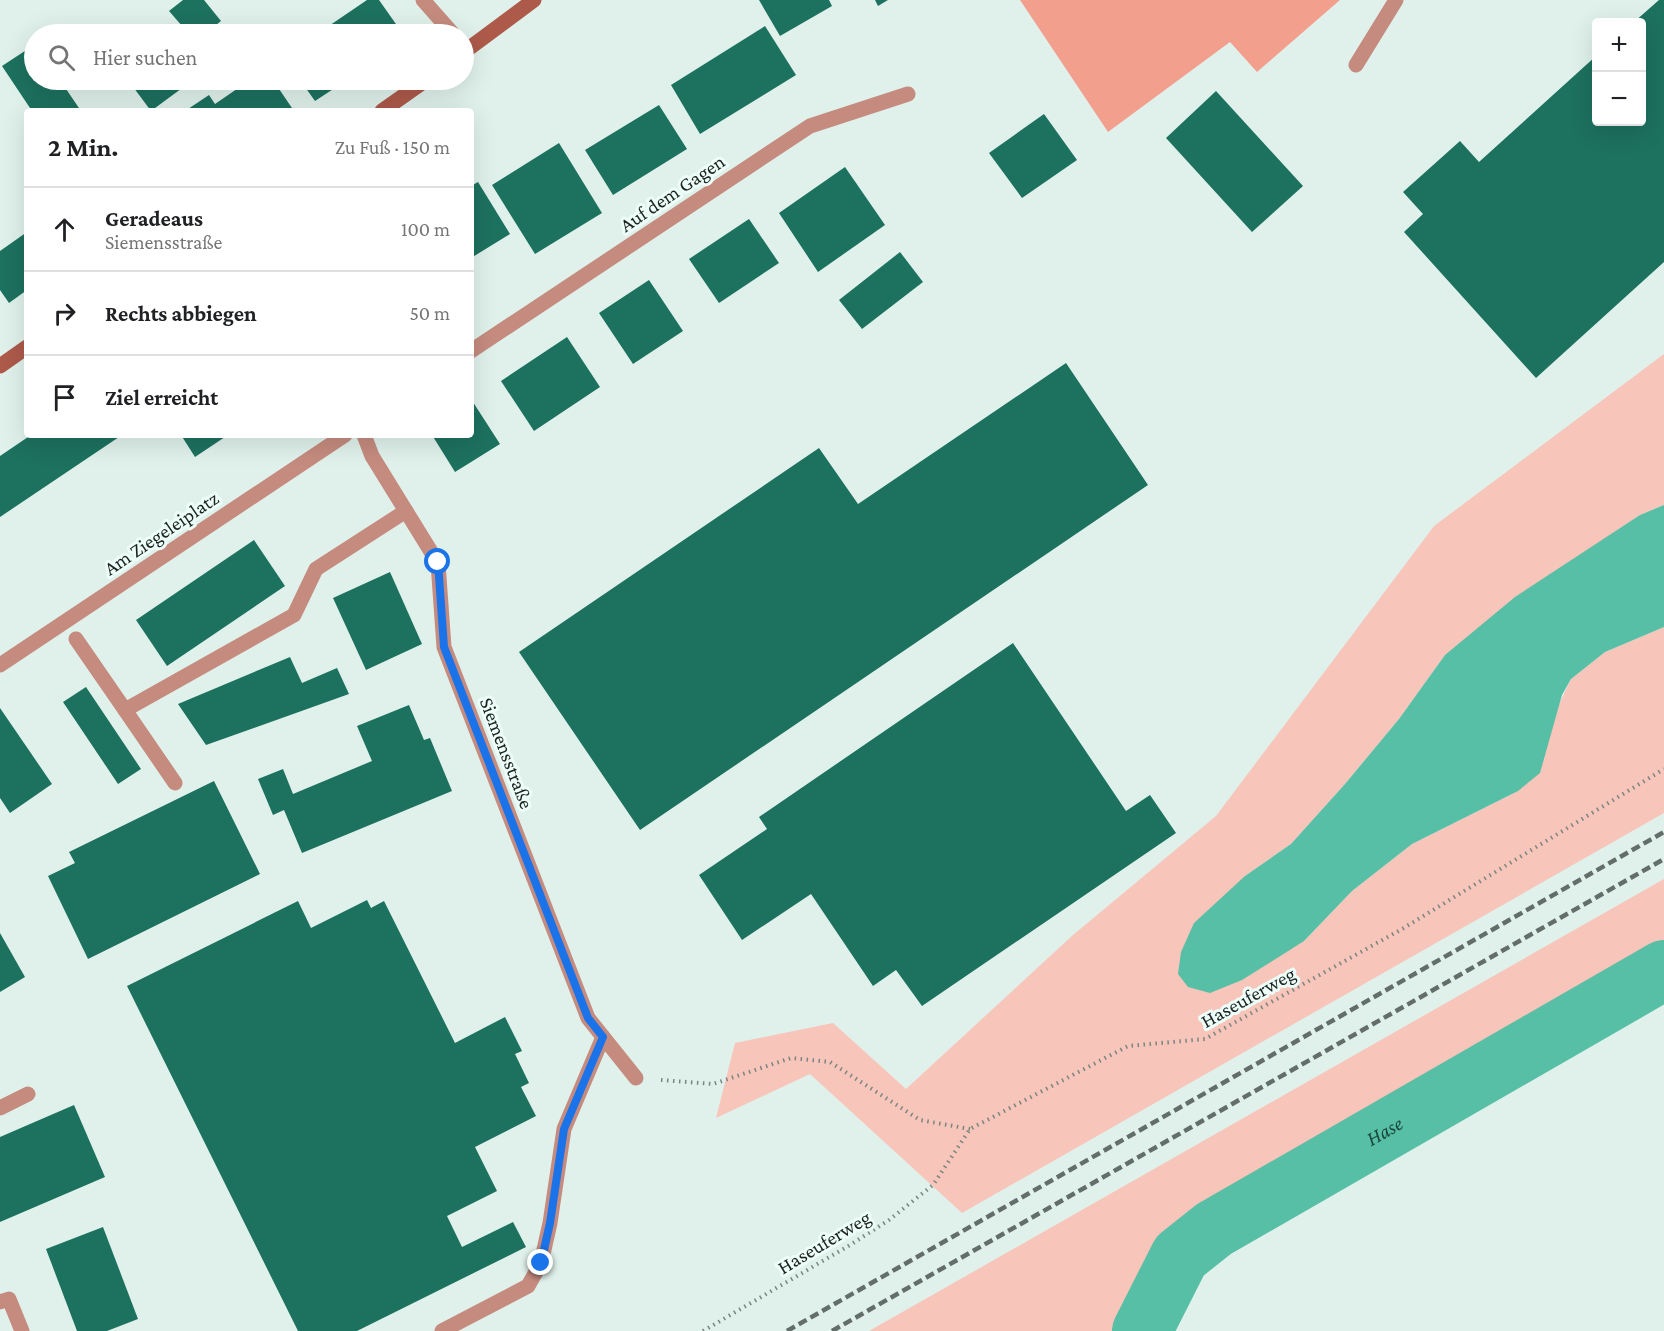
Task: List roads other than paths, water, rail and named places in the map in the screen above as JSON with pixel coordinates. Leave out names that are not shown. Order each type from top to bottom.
[{"type":"main road","points":[[474,43],[534,0]]},
{"type":"main road","points":[[386,108],[412,90]]},
{"type":"main road","points":[[0,366],[24,350]]},
{"type":"street","points":[[423,0],[444,24]]},
{"type":"street","points":[[1356,65],[1396,0]]},
{"type":"street","name":"Auf dem Gagen","points":[[474,349],[810,126],[908,94]]},
{"type":"street","name":"Am Ziegeleiplatz","points":[[0,666],[341,438]]},
{"type":"street","name":"Siemensstraße","points":[[365,438],[372,456],[438,562],[444,647],[588,1018],[636,1078]]},
{"type":"street","points":[[125,710],[294,615],[316,569],[406,511]]},
{"type":"street","points":[[76,639],[175,783]]},
{"type":"street","points":[[442,1331],[528,1286],[541,1263],[550,1223],[564,1129],[603,1037]]},
{"type":"street","points":[[0,1108],[28,1094]]},
{"type":"street","points":[[0,1302],[9,1299],[22,1331]]},
{"type":"waterway","name":"Hase","points":[[1142,1331],[1180,1256],[1214,1229],[1664,970]]},
{"type":"railway","points":[[787,1331],[1664,832]]},
{"type":"railway","points":[[832,1331],[1664,859]]}]
